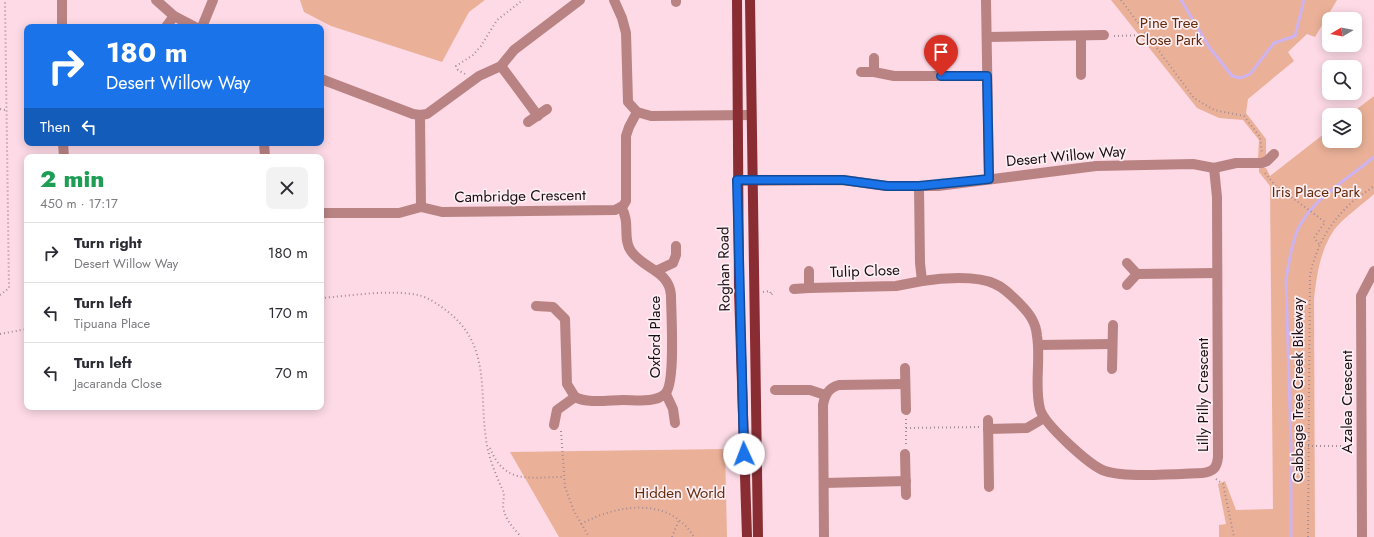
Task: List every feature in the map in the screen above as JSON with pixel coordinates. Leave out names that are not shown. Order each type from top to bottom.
[{"type":"main road","name":"Roghan Road","points":[[737,0],[737,180],[747,537]]},
{"type":"main road","name":"Roghan Road","points":[[750,0],[758,537]]},
{"type":"street","points":[[62,0],[62,24]]},
{"type":"street","points":[[156,0],[174,16],[189,24]]},
{"type":"street","points":[[203,24],[214,0]]},
{"type":"street","points":[[324,80],[420,115],[431,112],[483,74],[501,66],[514,50],[580,0]]},
{"type":"street","points":[[986,0],[989,179]]},
{"type":"street","points":[[616,1],[626,33],[627,97],[630,106],[637,112],[651,116],[751,115]]},
{"type":"street","points":[[168,24],[174,16]]},
{"type":"street","points":[[987,37],[1104,35]]},
{"type":"street","points":[[1081,36],[1081,75]]},
{"type":"street","points":[[874,58],[874,72]]},
{"type":"street","points":[[501,66],[538,116]]},
{"type":"street","points":[[861,72],[874,72],[894,76],[987,76]]},
{"type":"street","points":[[528,122],[547,109]]},
{"type":"street","points":[[621,207],[626,201],[627,193],[626,136],[637,112]]},
{"type":"street","points":[[420,115],[420,208]]},
{"type":"street","points":[[1259,163],[1267,161],[1274,154]]},
{"type":"street","name":"Desert Willow Way","points":[[737,180],[843,180],[887,186],[919,186],[1096,166],[1193,164],[1214,168],[1232,163],[1259,163]]},
{"type":"street","name":"Lilly Pilly Crescent","points":[[1044,418],[1091,463],[1107,472],[1121,474],[1210,472],[1216,466],[1218,457],[1217,197],[1214,168]]},
{"type":"street","points":[[919,186],[920,263],[922,281],[968,279],[995,284],[1014,297],[1032,317],[1036,330],[1038,345],[1039,404],[1044,418],[1027,428],[988,424],[989,487]]},
{"type":"street","name":"Cambridge Crescent","points":[[324,213],[399,213],[420,208],[442,212],[611,210],[621,207]]},
{"type":"street","name":"Oxford Place","points":[[575,397],[587,400],[647,400],[658,398],[666,394],[672,379],[670,284],[629,250],[627,220],[621,207]]},
{"type":"street","points":[[656,271],[673,263],[676,255],[676,246]]},
{"type":"street","points":[[1127,263],[1137,274],[1217,273]]},
{"type":"street","name":"Azalea Crescent","points":[[1362,537],[1361,296],[1374,271]]},
{"type":"street","name":"Tulip Close","points":[[809,272],[809,288]]},
{"type":"street","points":[[1128,285],[1137,274]]},
{"type":"street","name":"Tulip Close","points":[[794,289],[896,286],[922,281]]},
{"type":"street","points":[[536,306],[554,307],[565,319],[567,384],[575,397],[557,410],[558,427]]},
{"type":"street","points":[[1112,369],[1113,325]]},
{"type":"street","points":[[1038,345],[1112,344]]},
{"type":"street","points":[[905,368],[906,410]]},
{"type":"street","points":[[824,537],[823,405],[825,395],[831,388],[839,385],[905,384]]},
{"type":"street","points":[[775,390],[810,390],[825,395]]},
{"type":"street","points":[[666,394],[673,409],[675,423]]},
{"type":"street","points":[[905,454],[906,495]]},
{"type":"street","points":[[824,483],[906,482]]},
{"type":"path","points":[[0,295],[9,288],[4,0]]},
{"type":"path","points":[[471,82],[466,75],[458,70],[456,66],[473,54],[481,46],[497,20],[523,0]]},
{"type":"path","points":[[1121,0],[1194,98],[1214,110],[1244,116],[1251,123],[1260,137],[1259,163],[1266,176],[1288,195],[1325,222],[1314,236],[1314,240],[1319,244]]},
{"type":"path","points":[[1104,35],[1147,34]]},
{"type":"path","points":[[0,109],[6,110]]},
{"type":"path","name":"Cabbage Tree Creek Bikeway","points":[[1308,537],[1308,299],[1310,275],[1319,244],[1328,228],[1352,202],[1374,186]]},
{"type":"path","points":[[762,292],[770,291],[770,295],[774,291]]},
{"type":"path","points":[[324,298],[398,293],[420,295],[441,306],[461,321],[475,344],[482,378],[486,440],[497,480],[504,493],[503,505],[507,521],[521,537]]},
{"type":"path","points":[[0,334],[24,330]]},
{"type":"path","points":[[905,454],[906,410]]},
{"type":"path","points":[[906,428],[984,427],[988,424]]},
{"type":"path","points":[[558,427],[563,477],[574,511],[589,537]]},
{"type":"path","points":[[486,440],[494,460],[508,474],[527,477],[563,477]]},
{"type":"path","points":[[1308,446],[1356,446],[1362,450]]},
{"type":"path","points":[[1210,472],[1223,484],[1234,537]]},
{"type":"path","points":[[581,524],[595,516],[614,510],[653,508],[666,512],[687,526],[694,537]]},
{"type":"path","points":[[672,537],[678,520]]},
{"type":"green space","points":[[300,0],[485,0],[469,12],[442,62],[331,26],[304,12]]},
{"type":"green space","name":"Pine Tree Close Park","points":[[1111,0],[1337,0],[1330,12],[1322,12],[1322,25],[1315,37],[1307,34],[1288,52],[1294,61],[1248,99],[1246,113],[1266,139],[1266,159],[1258,159],[1259,140],[1243,120],[1219,118],[1197,108]]},
{"type":"green space","name":"Iris Place Park","points":[[1374,96],[1374,194],[1347,216],[1338,225],[1329,238],[1322,254],[1314,299],[1315,537],[1219,537],[1219,525],[1226,524],[1218,484],[1225,481],[1236,510],[1273,509],[1270,186],[1259,172],[1259,168],[1266,168],[1270,176],[1322,135],[1322,148],[1362,148],[1362,108],[1358,108]]},
{"type":"green space","name":"Hidden World","points":[[725,449],[727,537],[559,537],[510,452]]},
{"type":"waterway","points":[[1181,0],[1209,47],[1232,76],[1241,78],[1250,74],[1274,43],[1295,36],[1304,0]]},
{"type":"waterway","points":[[1291,537],[1291,447],[1286,279],[1292,249],[1297,231],[1311,209],[1331,190],[1374,157]]},
{"type":"route","points":[[744,454],[737,180],[843,180],[887,186],[938,186],[989,179],[987,76],[941,76]]}]
